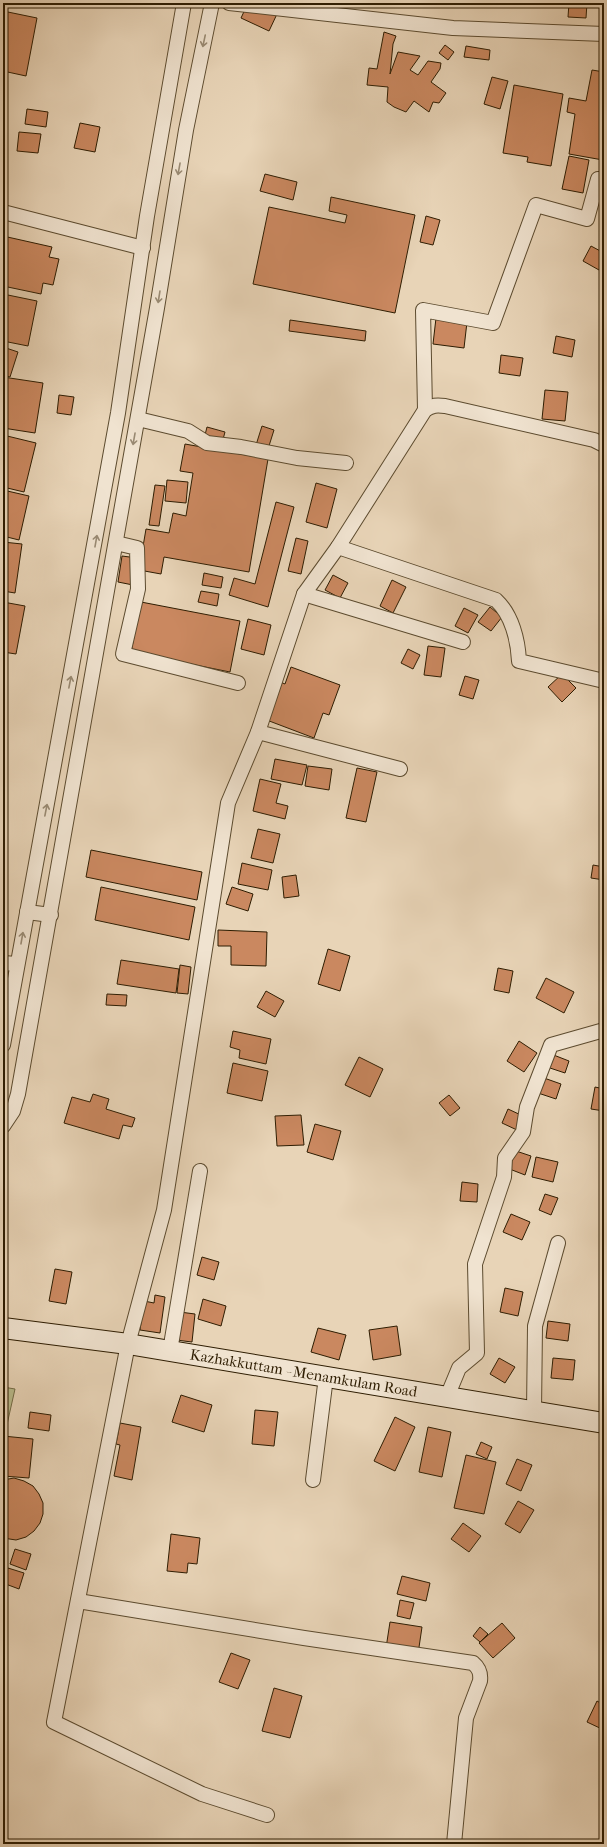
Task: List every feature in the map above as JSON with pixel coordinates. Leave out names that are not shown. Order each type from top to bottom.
[{"type":"main road","name":"Kazhakkuttam - Menamkulam Road","points":[[3,1328],[128,1344],[604,1423]]},
{"type":"street","points":[[3,1045],[92,563],[130,344],[148,216],[184,3]]},
{"type":"street","points":[[3,1126],[13,1111],[18,1094],[138,419],[186,130],[212,3]]},
{"type":"street","points":[[229,3],[453,28],[604,34]]},
{"type":"street","points":[[425,410],[422,310],[493,323],[536,204],[586,219],[598,179],[604,180]]},
{"type":"street","points":[[3,212],[143,248]]},
{"type":"street","points":[[148,216],[170,224]]},
{"type":"street","points":[[130,344],[149,352]]},
{"type":"street","points":[[267,1815],[202,1794],[54,1722],[128,1344],[164,1210],[228,803],[258,732],[304,594],[338,548],[425,410],[437,405],[445,406],[587,438],[604,445]]},
{"type":"street","points":[[138,419],[188,431],[207,444],[241,447],[296,458],[346,462]]},
{"type":"street","points":[[116,543],[137,548],[138,590],[123,654],[238,683]]},
{"type":"street","points":[[338,548],[496,600],[509,616],[518,648],[519,661],[604,681]]},
{"type":"street","points":[[92,563],[112,567]]},
{"type":"street","points":[[304,594],[463,642]]},
{"type":"street","points":[[258,732],[400,769]]},
{"type":"street","points":[[27,912],[51,915]]},
{"type":"street","points":[[3,962],[17,964]]},
{"type":"street","points":[[447,1397],[459,1368],[477,1352],[475,1264],[504,1177],[505,1158],[523,1132],[527,1107],[542,1065],[551,1045],[604,1030]]},
{"type":"street","points":[[170,1351],[200,1171]]},
{"type":"street","points":[[534,1411],[535,1326],[558,1243]]},
{"type":"street","points":[[312,1480],[326,1377]]},
{"type":"street","points":[[78,1601],[297,1637],[473,1663],[478,1667],[481,1674],[480,1681],[466,1718],[454,1844]]},
{"type":"green space","points":[[3,1387],[15,1389],[6,1429],[3,1428]]},
{"type":"building","points":[[248,3],[277,14],[269,31],[241,18]]},
{"type":"building","points":[[569,3],[587,3],[586,18],[568,17]]},
{"type":"building","points":[[3,11],[37,18],[26,76],[3,71]]},
{"type":"building","points":[[384,32],[396,36],[393,44],[390,74],[398,52],[420,56],[410,70],[418,75],[428,61],[441,63],[440,69],[431,82],[446,93],[439,103],[433,102],[429,112],[414,101],[406,112],[394,107],[387,102],[388,87],[367,85],[369,68],[377,69]]},
{"type":"building","points":[[445,45],[454,52],[448,60],[439,53]]},
{"type":"building","points":[[466,46],[490,50],[489,60],[464,57]]},
{"type":"building","points":[[592,70],[604,72],[604,164],[602,164],[603,160],[569,154],[575,114],[567,112],[569,98],[586,101]]},
{"type":"building","points":[[492,77],[508,81],[500,109],[484,104]]},
{"type":"building","points":[[514,85],[563,94],[551,166],[527,162],[528,157],[503,153]]},
{"type":"building","points":[[27,109],[48,112],[46,127],[25,124]]},
{"type":"building","points":[[80,123],[100,127],[95,152],[74,148]]},
{"type":"building","points":[[19,132],[41,134],[38,153],[17,151]]},
{"type":"building","points":[[569,156],[589,160],[583,193],[562,189]]},
{"type":"building","points":[[265,174],[297,182],[293,200],[260,191]]},
{"type":"building","points":[[331,197],[415,215],[395,313],[253,284],[269,207],[345,223],[347,215],[329,211]]},
{"type":"building","points":[[426,216],[440,220],[433,245],[420,242]]},
{"type":"building","points":[[3,236],[52,247],[49,257],[59,259],[53,285],[43,283],[41,294],[3,286]]},
{"type":"building","points":[[591,246],[604,253],[604,260],[599,270],[583,261]]},
{"type":"building","points":[[3,294],[37,301],[28,346],[3,341]]},
{"type":"building","points":[[436,318],[467,322],[464,348],[433,344]]},
{"type":"building","points":[[290,320],[366,331],[365,341],[289,331]]},
{"type":"building","points":[[556,336],[575,340],[572,357],[553,353]]},
{"type":"building","points":[[3,347],[18,352],[10,377],[3,375]]},
{"type":"building","points":[[501,355],[523,358],[520,376],[499,373]]},
{"type":"building","points":[[3,377],[43,383],[35,433],[3,428]]},
{"type":"building","points":[[545,390],[568,392],[565,421],[542,419]]},
{"type":"building","points":[[59,395],[74,397],[71,415],[57,413]]},
{"type":"building","points":[[262,426],[274,430],[268,449],[256,445]]},
{"type":"building","points":[[207,427],[225,432],[222,443],[204,439]]},
{"type":"building","points":[[3,435],[36,443],[24,492],[3,487]]},
{"type":"building","points":[[185,444],[268,459],[249,572],[164,557],[161,574],[139,570],[146,529],[169,533],[173,513],[186,516],[193,473],[180,471]]},
{"type":"building","points":[[167,480],[188,482],[186,503],[165,501]]},
{"type":"building","points":[[316,483],[337,489],[327,528],[306,522]]},
{"type":"building","points":[[155,485],[165,486],[159,526],[149,525]]},
{"type":"building","points":[[3,490],[29,496],[19,540],[3,536]]},
{"type":"building","points":[[276,502],[294,507],[268,607],[229,595],[234,578],[255,584]]},
{"type":"building","points":[[296,538],[308,541],[301,574],[288,571]]},
{"type":"building","points":[[3,542],[22,544],[15,593],[3,591]]},
{"type":"building","points":[[122,556],[137,558],[133,585],[118,582]]},
{"type":"building","points":[[204,573],[223,577],[221,588],[202,585]]},
{"type":"building","points":[[333,575],[348,583],[340,598],[325,590]]},
{"type":"building","points":[[392,580],[406,587],[393,613],[380,606]]},
{"type":"building","points":[[201,591],[219,594],[217,606],[198,602]]},
{"type":"building","points":[[3,602],[25,606],[16,654],[3,652]]},
{"type":"building","points":[[141,602],[240,621],[230,672],[131,652]]},
{"type":"building","points":[[490,607],[502,617],[491,631],[478,622]]},
{"type":"building","points":[[464,608],[478,615],[468,633],[455,626]]},
{"type":"building","points":[[248,619],[271,625],[264,655],[241,649]]},
{"type":"building","points":[[428,646],[445,648],[441,677],[424,675]]},
{"type":"building","points":[[408,649],[420,655],[413,669],[401,663]]},
{"type":"building","points":[[291,667],[340,685],[329,715],[323,713],[314,738],[264,719],[278,681],[285,684]]},
{"type":"building","points":[[562,674],[576,688],[562,702],[548,687]]},
{"type":"building","points":[[465,676],[479,680],[473,699],[459,695]]},
{"type":"building","points":[[275,759],[307,765],[302,785],[271,779]]},
{"type":"building","points":[[308,766],[332,769],[329,790],[305,786]]},
{"type":"building","points":[[357,768],[377,772],[366,822],[346,818]]},
{"type":"building","points":[[260,779],[281,784],[276,803],[288,806],[285,819],[253,811]]},
{"type":"building","points":[[258,829],[280,834],[273,863],[251,858]]},
{"type":"building","points":[[91,850],[202,872],[197,900],[86,877]]},
{"type":"building","points":[[242,863],[272,870],[268,890],[238,884]]},
{"type":"building","points":[[593,865],[604,867],[604,880],[591,878]]},
{"type":"building","points":[[296,875],[299,896],[284,898],[282,877]]},
{"type":"building","points":[[101,887],[195,907],[189,940],[95,920]]},
{"type":"building","points":[[232,887],[253,894],[248,911],[226,904]]},
{"type":"building","points":[[218,930],[267,932],[266,966],[231,965],[231,946],[218,946]]},
{"type":"building","points":[[328,949],[350,956],[340,991],[318,984]]},
{"type":"building","points":[[121,960],[179,969],[176,993],[117,984]]},
{"type":"building","points":[[180,965],[191,967],[188,994],[177,993]]},
{"type":"building","points":[[498,968],[513,971],[509,993],[494,990]]},
{"type":"building","points":[[546,978],[574,992],[564,1013],[536,998]]},
{"type":"building","points":[[266,991],[284,1001],[275,1017],[257,1007]]},
{"type":"building","points":[[107,994],[127,995],[126,1006],[106,1005]]},
{"type":"building","points":[[233,1031],[271,1039],[266,1064],[239,1058],[240,1050],[230,1047]]},
{"type":"building","points":[[519,1041],[537,1053],[524,1072],[507,1061]]},
{"type":"building","points":[[551,1054],[569,1061],[565,1073],[547,1067]]},
{"type":"building","points":[[359,1057],[383,1069],[370,1097],[345,1085]]},
{"type":"building","points":[[233,1063],[268,1071],[262,1101],[227,1093]]},
{"type":"building","points":[[544,1078],[561,1084],[556,1099],[538,1093]]},
{"type":"building","points":[[595,1087],[604,1089],[604,1111],[591,1109]]},
{"type":"building","points":[[93,1094],[109,1099],[106,1109],[135,1118],[132,1127],[123,1125],[119,1139],[64,1123],[72,1097],[90,1102]]},
{"type":"building","points":[[449,1095],[460,1108],[450,1116],[439,1103]]},
{"type":"building","points":[[508,1109],[523,1116],[517,1130],[502,1123]]},
{"type":"building","points":[[301,1115],[304,1145],[277,1146],[275,1116]]},
{"type":"building","points":[[315,1124],[341,1131],[333,1160],[307,1152]]},
{"type":"building","points":[[513,1150],[531,1156],[525,1175],[507,1168]]},
{"type":"building","points":[[536,1157],[558,1162],[553,1182],[532,1177]]},
{"type":"building","points":[[462,1182],[478,1184],[477,1202],[460,1201]]},
{"type":"building","points":[[545,1194],[558,1198],[551,1215],[539,1210]]},
{"type":"building","points":[[511,1214],[530,1222],[522,1240],[503,1232]]},
{"type":"building","points":[[202,1257],[219,1262],[214,1280],[197,1275]]},
{"type":"building","points":[[55,1269],[72,1272],[66,1304],[49,1301]]},
{"type":"building","points":[[505,1288],[523,1292],[518,1316],[500,1312]]},
{"type":"building","points":[[155,1295],[165,1297],[160,1333],[140,1330],[144,1301],[154,1303]]},
{"type":"building","points":[[203,1299],[226,1306],[221,1326],[198,1319]]},
{"type":"building","points":[[172,1311],[195,1314],[192,1342],[168,1339]]},
{"type":"building","points":[[548,1321],[570,1324],[568,1341],[546,1338]]},
{"type":"building","points":[[397,1326],[401,1355],[373,1360],[369,1330]]},
{"type":"building","points":[[318,1328],[346,1335],[339,1360],[311,1352]]},
{"type":"building","points":[[602,1330],[604,1331],[604,1351],[600,1351]]},
{"type":"building","points":[[499,1358],[515,1367],[505,1383],[490,1374]]},
{"type":"building","points":[[553,1358],[575,1360],[573,1380],[551,1378]]},
{"type":"building","points":[[181,1395],[212,1405],[204,1432],[172,1422]]},
{"type":"building","points":[[255,1410],[278,1412],[274,1446],[252,1444]]},
{"type":"building","points":[[30,1412],[51,1415],[49,1431],[28,1428]]},
{"type":"building","points":[[395,1417],[415,1427],[395,1471],[374,1461]]},
{"type":"building","points":[[120,1423],[141,1427],[132,1480],[114,1476],[120,1445],[116,1444]]},
{"type":"building","points":[[428,1427],[451,1432],[442,1477],[419,1472]]},
{"type":"building","points":[[3,1436],[33,1439],[29,1478],[3,1476]]},
{"type":"building","points":[[481,1442],[492,1447],[487,1459],[476,1454]]},
{"type":"building","points":[[466,1455],[496,1462],[484,1514],[454,1508]]},
{"type":"building","points":[[517,1459],[532,1465],[521,1491],[506,1484]]},
{"type":"building","points":[[14,1478],[33,1486],[43,1503],[43,1514],[40,1523],[34,1531],[26,1537],[16,1540],[3,1538],[3,1480]]},
{"type":"building","points":[[518,1501],[534,1510],[520,1533],[505,1524]]},
{"type":"building","points":[[463,1523],[481,1536],[469,1552],[451,1539]]},
{"type":"building","points":[[171,1534],[200,1538],[197,1564],[188,1563],[187,1573],[167,1571]]},
{"type":"building","points":[[15,1549],[31,1554],[26,1570],[10,1564]]},
{"type":"building","points":[[8,1568],[24,1573],[19,1589],[3,1583]]},
{"type":"building","points":[[402,1576],[430,1583],[426,1601],[397,1594]]},
{"type":"building","points":[[400,1600],[414,1603],[410,1619],[397,1616]]},
{"type":"building","points":[[390,1622],[422,1627],[418,1654],[386,1648]]},
{"type":"building","points":[[502,1623],[515,1638],[493,1658],[479,1643]]},
{"type":"building","points":[[480,1627],[488,1634],[480,1642],[473,1636]]},
{"type":"building","points":[[231,1653],[250,1660],[238,1689],[219,1682]]},
{"type":"building","points":[[274,1688],[302,1696],[290,1738],[262,1731]]},
{"type":"building","points":[[597,1701],[604,1705],[604,1730],[587,1722]]}]
